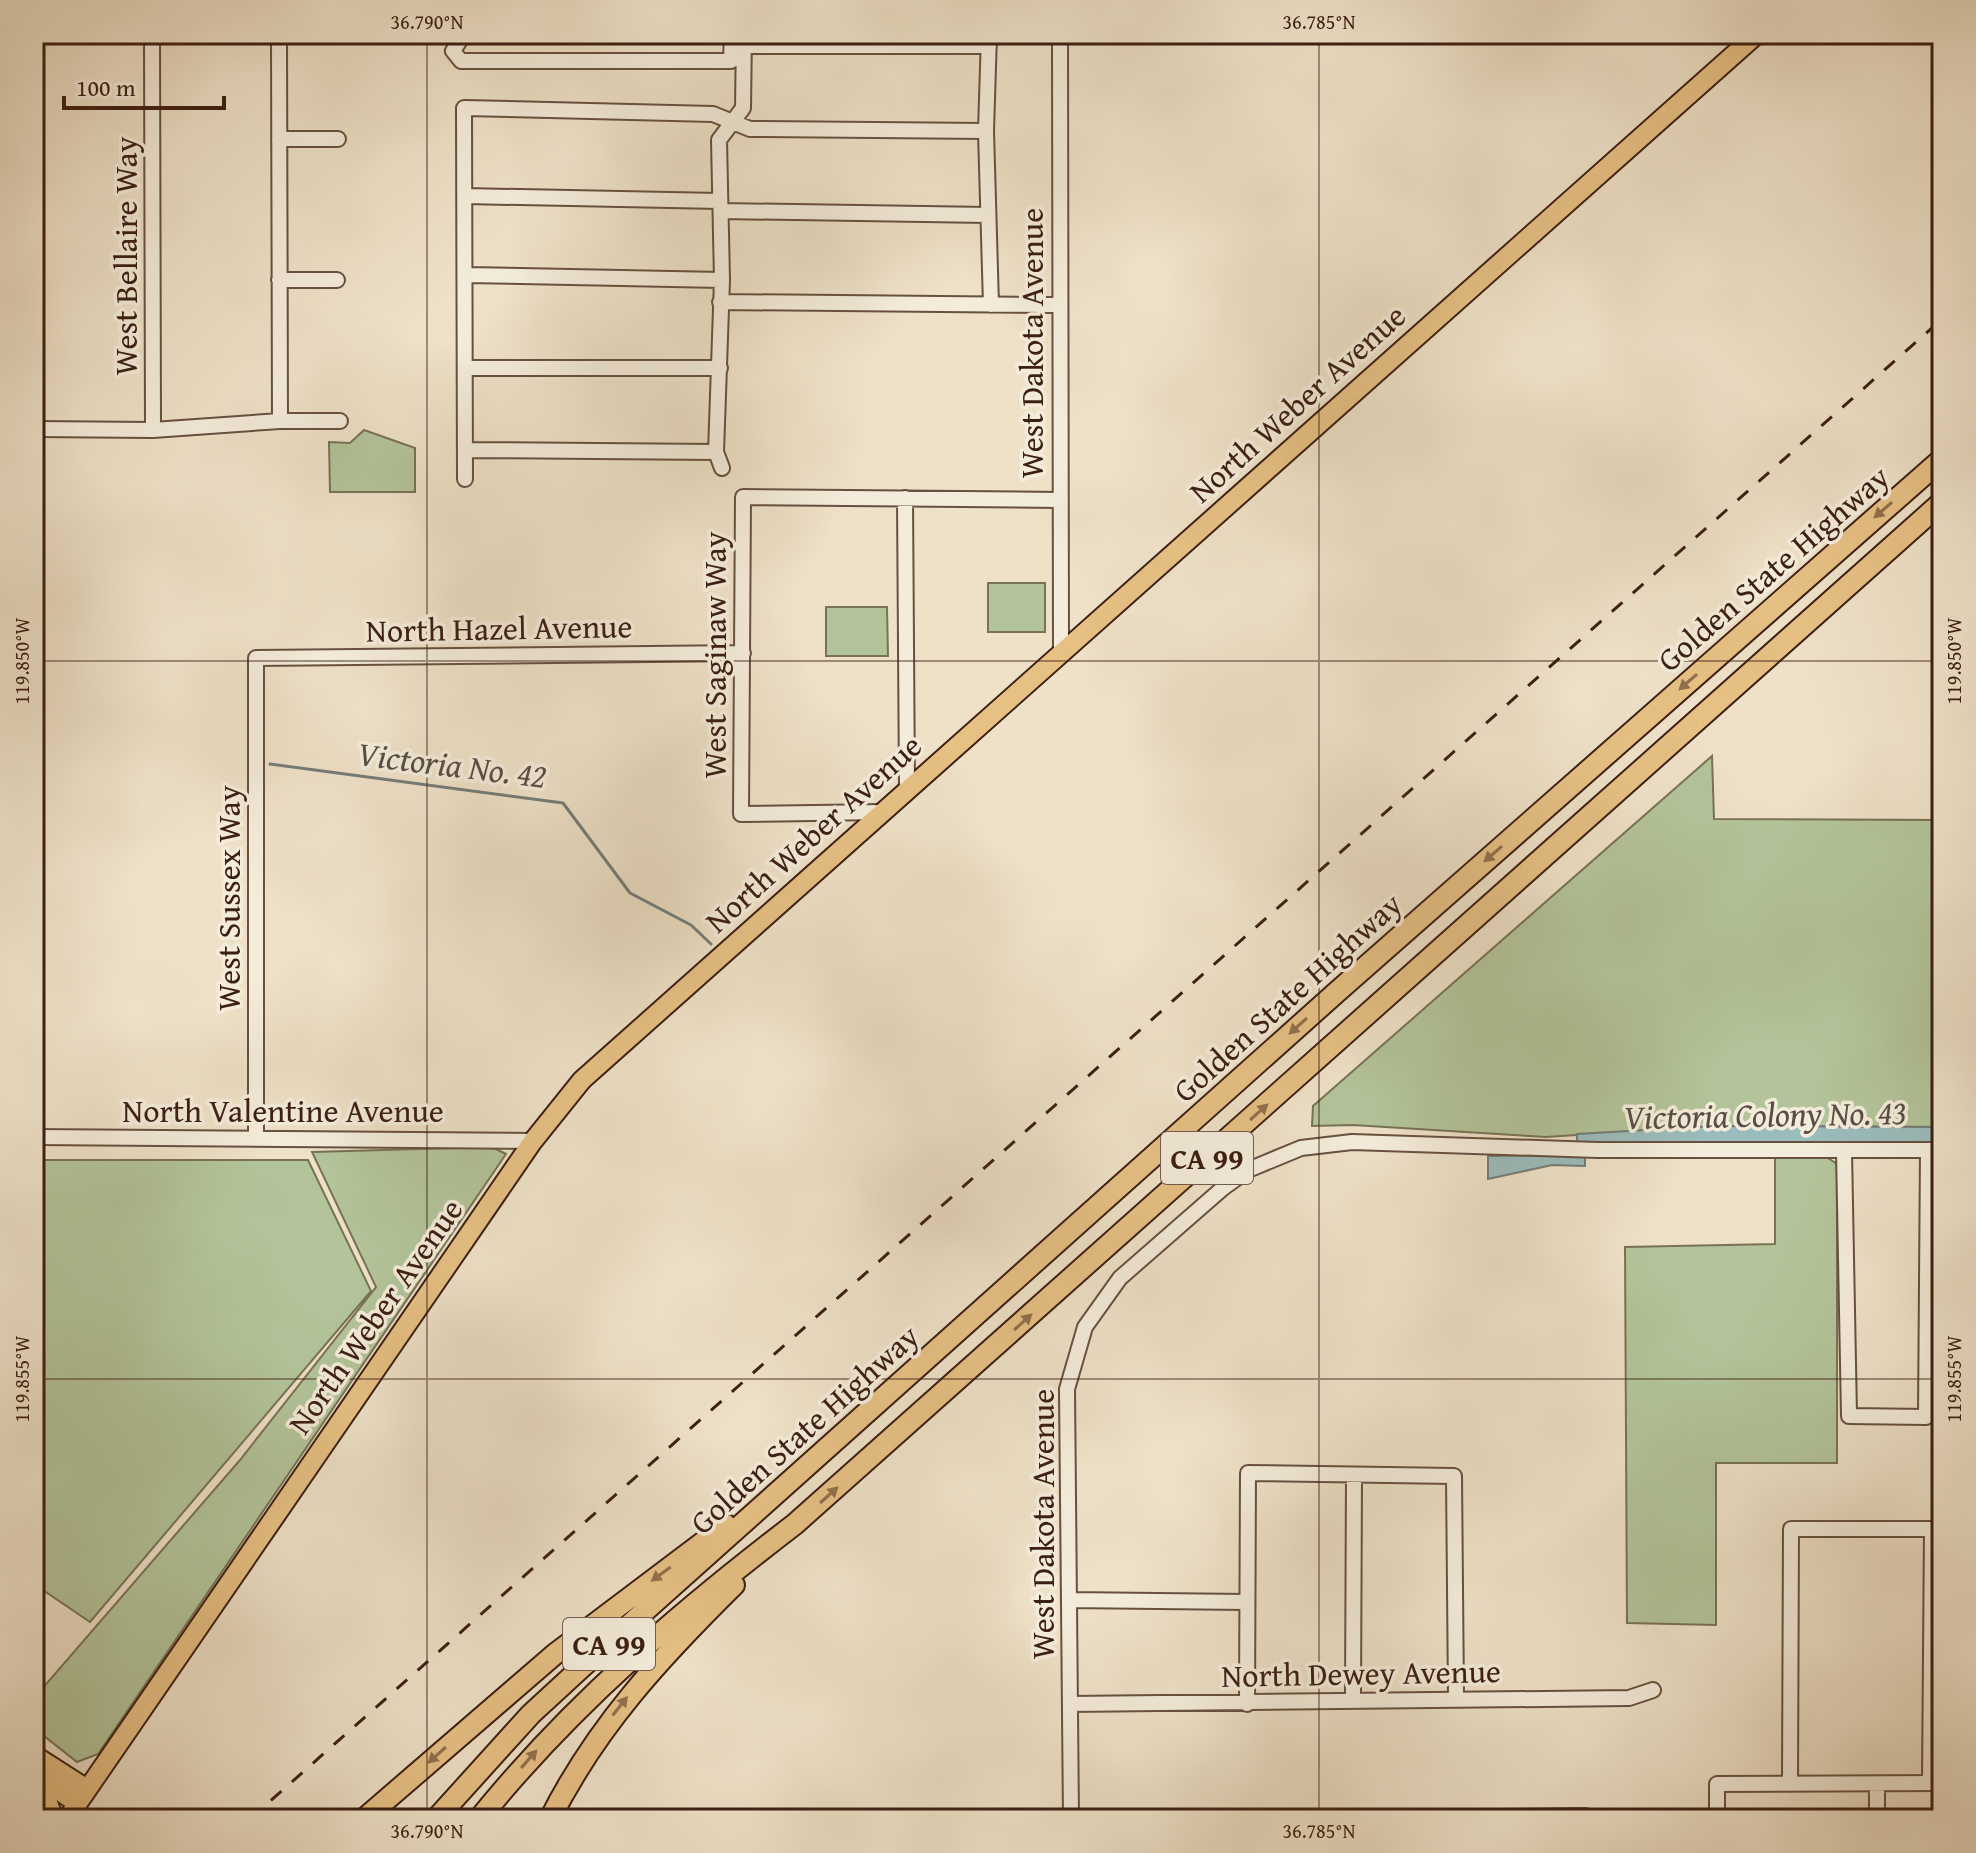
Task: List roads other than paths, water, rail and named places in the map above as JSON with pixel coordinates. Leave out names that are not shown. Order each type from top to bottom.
[{"type":"highway","name":"Golden State Highway","points":[[436,1819],[531,1714],[1338,991],[1942,459]]},
{"type":"highway","name":"Golden State Highway","points":[[479,1819],[559,1725],[686,1608],[795,1524],[1942,502]]},
{"type":"highway","points":[[364,1819],[555,1654],[731,1521],[793,1481]]},
{"type":"highway","points":[[550,1819],[572,1775],[621,1703],[674,1645],[795,1524]]},
{"type":"main road","name":"North Weber Avenue","points":[[77,1804],[565,1098],[602,1060],[1757,34]]},
{"type":"main road","points":[[34,1755],[77,1804]]},
{"type":"main road","points":[[35,1775],[77,1804]]},
{"type":"main road","points":[[35,1775],[48,1795],[54,1819]]},
{"type":"street","name":"West Bellaire Way","points":[[152,34],[153,430]]},
{"type":"street","points":[[279,34],[280,421]]},
{"type":"street","points":[[464,34],[453,51],[461,61],[731,61],[732,34]]},
{"type":"street","name":"West Dakota Avenue","points":[[1060,34],[1058,305],[1061,652]]},
{"type":"street","points":[[722,468],[716,452],[722,280],[719,140],[743,108],[744,40],[989,40],[986,131],[991,305]]},
{"type":"street","points":[[465,479],[464,108],[713,114],[750,129],[986,131]]},
{"type":"street","points":[[279,139],[338,139]]},
{"type":"street","points":[[465,196],[988,215]]},
{"type":"street","points":[[466,275],[722,280]]},
{"type":"street","points":[[279,280],[337,280]]},
{"type":"street","points":[[720,302],[1058,305]]},
{"type":"street","points":[[465,368],[720,368]]},
{"type":"street","points":[[34,429],[153,430],[280,421],[340,421]]},
{"type":"street","points":[[465,450],[716,452]]},
{"type":"street","name":"West Saginaw Way","points":[[883,812],[741,814],[743,497],[905,498]]},
{"type":"street","points":[[907,790],[905,498],[1060,500]]},
{"type":"street","name":"North Hazel Avenue","points":[[256,658],[743,653]]},
{"type":"street","name":"West Sussex Way","points":[[256,658],[256,1138]]},
{"type":"street","name":"North Valentine Avenue","points":[[34,1137],[533,1141]]},
{"type":"street","name":"West Dakota Avenue","points":[[1071,1819],[1067,1389],[1079,1339],[1099,1304],[1120,1278],[1181,1224],[1248,1170],[1301,1148],[1330,1144],[1844,1151]]},
{"type":"street","points":[[1935,1150],[1926,1417],[1849,1416],[1844,1151],[1935,1150]]},
{"type":"street","points":[[1247,1704],[1248,1473],[1454,1476],[1456,1698]]},
{"type":"street","points":[[1353,1699],[1354,1475]]},
{"type":"street","points":[[1717,1819],[1717,1784],[1790,1784],[1877,1784],[1936,1783],[1932,1529],[1791,1529],[1790,1784]]},
{"type":"street","points":[[1069,1600],[1246,1602]]},
{"type":"street","name":"North Dewey Avenue","points":[[1070,1704],[1629,1698],[1653,1690]]},
{"type":"street","points":[[1877,1784],[1877,1819]]},
{"type":"street","points":[[1313,1819],[1586,1818]]},
{"type":"water","points":[[1715,1126],[1942,1127],[1942,1145],[1577,1145],[1577,1134]]},
{"type":"water","points":[[1585,1155],[1585,1166],[1552,1165],[1488,1179],[1488,1156]]},
{"type":"waterway","name":"Victoria No. 42","points":[[270,764],[563,803],[630,893],[691,925],[711,944]]},
{"type":"railway","points":[[250,1819],[1942,319]]},
{"type":"water label","name":"Victoria Colony No. 43","points":[[1765,1114]]}]
